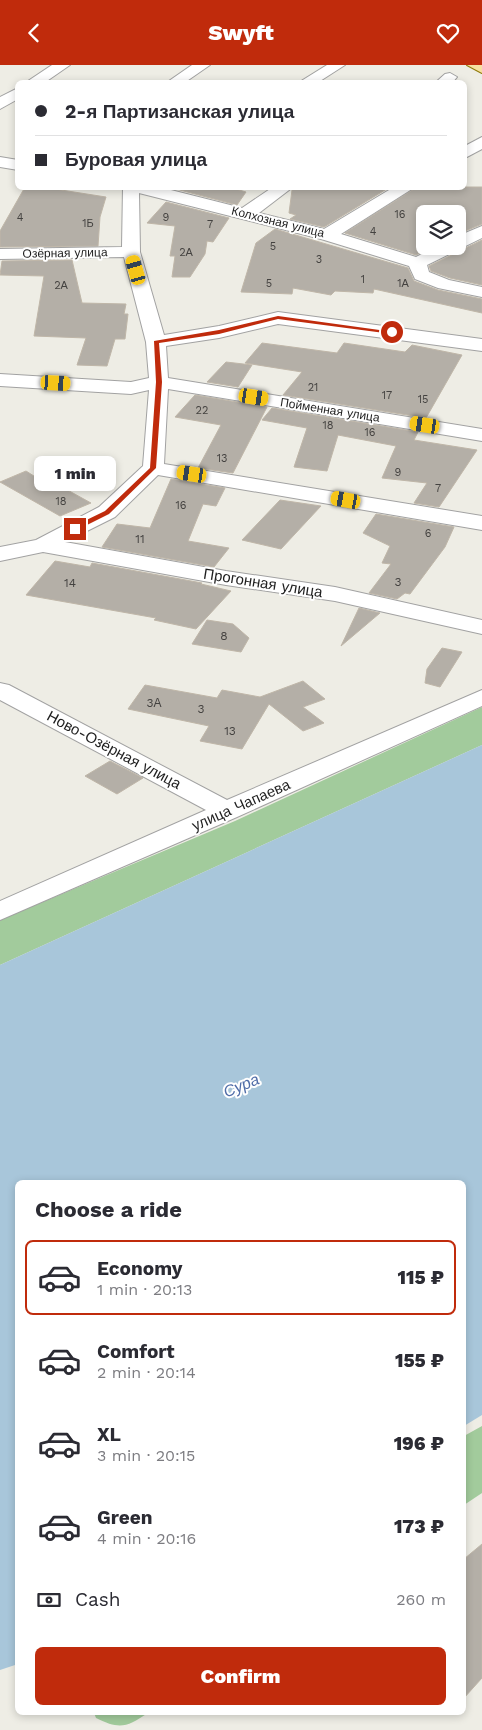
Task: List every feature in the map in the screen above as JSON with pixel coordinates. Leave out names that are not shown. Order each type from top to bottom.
[{"type":"main road","points":[[474,65],[482,69]]},
{"type":"street","points":[[37,80],[63,65]]},
{"type":"street","points":[[178,80],[203,65]]},
{"type":"street","points":[[311,80],[338,65]]},
{"type":"street","points":[[0,104],[15,94]]},
{"type":"street","points":[[467,152],[482,142]]},
{"type":"street","points":[[0,162],[15,164]]},
{"type":"street","points":[[0,554],[43,545],[107,512],[153,468],[159,382],[156,342],[131,252],[131,190]]},
{"type":"street","name":"Колхозная улица","points":[[149,190],[327,235],[417,263]]},
{"type":"street","points":[[245,214],[281,190]]},
{"type":"street","points":[[327,235],[402,190]]},
{"type":"street","points":[[466,239],[482,231]]},
{"type":"street","name":"Озёрная улица","points":[[0,254],[131,252]]},
{"type":"street","points":[[433,255],[417,263],[421,275],[444,284],[482,292]]},
{"type":"street","points":[[156,342],[219,332],[278,317],[482,345]]},
{"type":"street","name":"Пойменная улица","points":[[0,380],[131,388],[159,382],[482,435]]},
{"type":"street","points":[[153,468],[482,523]]},
{"type":"street","name":"Прогонная улица","points":[[43,545],[226,578],[335,594],[482,627]]},
{"type":"street","name":"Ново-Озёрная улица","points":[[0,690],[228,811]]},
{"type":"street","name":"улица Чапаева","points":[[0,911],[482,697]]},
{"type":"green space","points":[[482,707],[482,745],[0,965],[0,920],[235,821]]},
{"type":"green space","points":[[482,1426],[482,1493],[466,1504],[466,1435]]},
{"type":"green space","points":[[95,1715],[144,1715],[129,1724],[123,1725],[111,1724],[96,1718]]},
{"type":"water","name":"Сура","points":[[482,745],[482,1415],[466,1425],[466,1180],[15,1180],[15,1665],[0,1670],[0,965]]},
{"type":"building","points":[[467,187],[482,187],[482,224],[466,231],[466,205],[416,205],[416,255],[345,233],[412,190],[467,190]]},
{"type":"building","points":[[23,190],[61,190],[106,197],[100,217],[98,246],[0,247],[0,231]]},
{"type":"building","points":[[180,190],[239,190],[246,192],[237,205]]},
{"type":"building","points":[[292,190],[385,190],[324,227],[290,219],[296,215],[289,213]]},
{"type":"building","points":[[166,202],[229,218],[213,242],[207,241],[205,254],[190,277],[172,277],[175,256],[170,256],[175,226],[147,223]]},
{"type":"building","points":[[275,229],[408,268],[414,281],[438,290],[482,299],[482,313],[374,289],[373,293],[335,291],[331,295],[293,288],[292,294],[241,292],[256,243]]},
{"type":"building","points":[[482,240],[482,285],[450,278],[431,271],[429,266],[451,255],[466,255],[466,248]]},
{"type":"building","points":[[72,260],[82,303],[126,304],[124,314],[128,314],[125,339],[115,339],[107,366],[77,365],[86,338],[34,336],[44,276],[0,275],[2,261]]},
{"type":"building","points":[[262,343],[337,353],[344,343],[405,352],[412,345],[462,355],[426,418],[283,395],[302,372],[245,363]]},
{"type":"building","points":[[226,362],[252,365],[238,387],[207,382]]},
{"type":"building","points":[[195,395],[267,407],[233,473],[198,468],[221,425],[175,417]]},
{"type":"building","points":[[272,408],[418,432],[414,440],[477,450],[439,507],[414,503],[427,483],[382,478],[396,446],[338,435],[327,471],[294,467],[307,428],[262,420]]},
{"type":"building","points":[[26,471],[56,490],[62,487],[91,503],[60,516],[0,482]]},
{"type":"building","points":[[171,479],[225,488],[216,506],[203,504],[188,541],[229,548],[214,567],[102,547],[117,524],[150,528]]},
{"type":"building","points":[[280,500],[321,506],[281,549],[242,540]]},
{"type":"building","points":[[376,514],[454,527],[445,547],[410,594],[405,593],[397,599],[369,593],[391,564],[382,563],[390,546],[363,533]]},
{"type":"building","points":[[55,561],[90,567],[92,563],[202,583],[231,591],[196,629],[154,620],[156,618],[26,595]]},
{"type":"building","points":[[359,608],[380,613],[341,646]]},
{"type":"building","points":[[207,620],[233,624],[249,638],[241,652],[192,644]]},
{"type":"building","points":[[442,648],[462,652],[440,687],[425,683],[427,669]]},
{"type":"building","points":[[303,681],[325,699],[303,707],[324,723],[303,731],[269,704],[242,749],[200,741],[209,726],[128,709],[145,685],[217,698],[222,690],[260,697]]},
{"type":"building","points":[[110,761],[143,778],[117,794],[85,776]]},
{"type":"building","points":[[482,1544],[482,1678],[466,1696],[466,1557]]},
{"type":"route","points":[[75,529],[107,512],[153,468],[159,382],[156,342],[219,332],[278,317],[392,332]]}]
